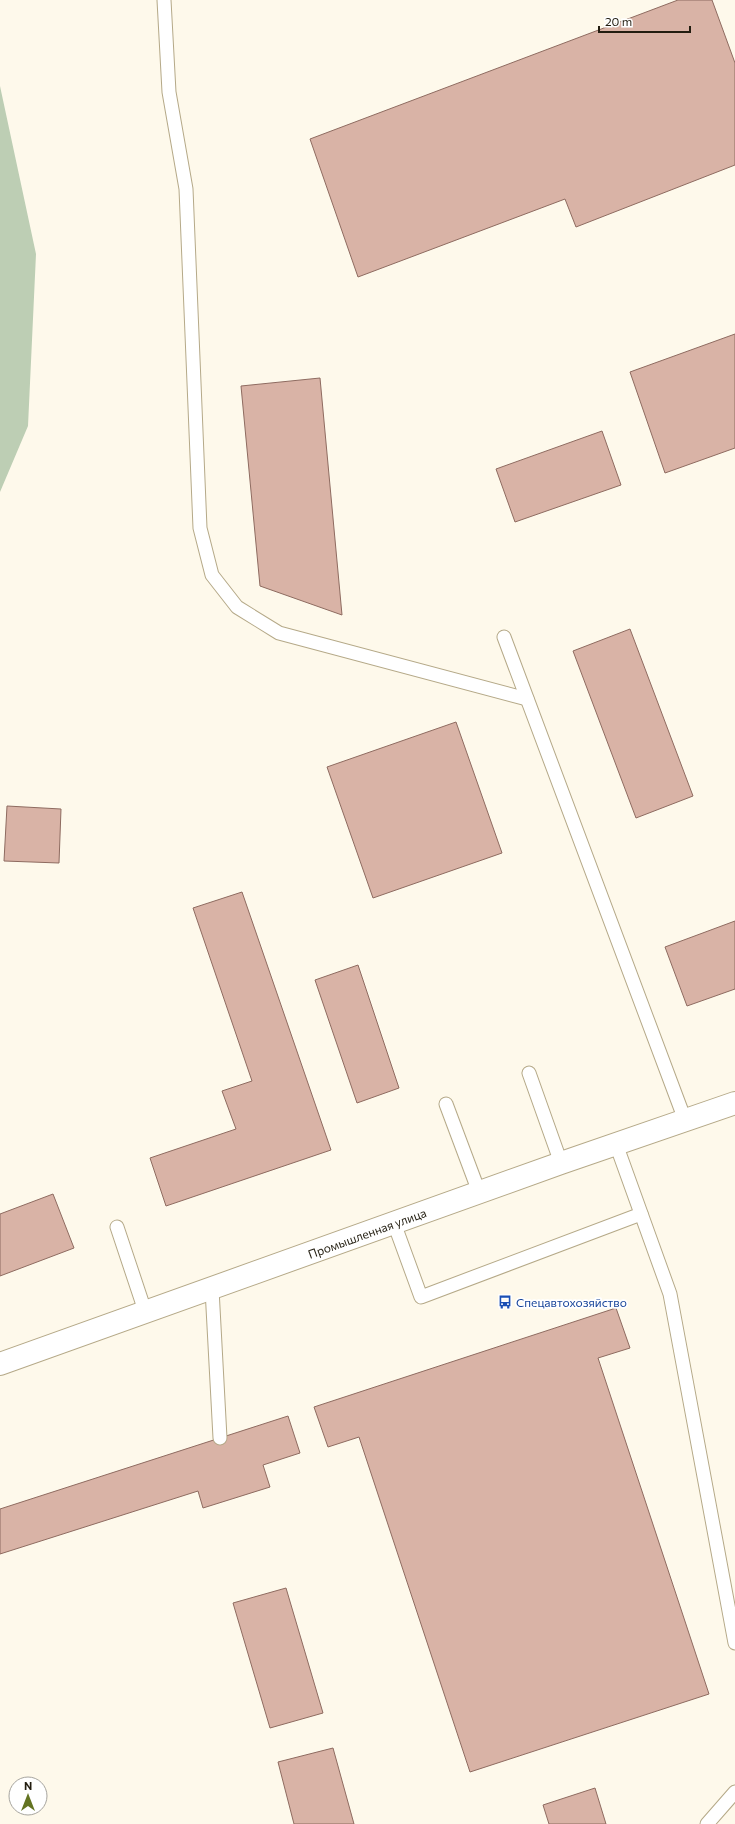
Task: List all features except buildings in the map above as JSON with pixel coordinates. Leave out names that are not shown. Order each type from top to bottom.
[{"type":"main road","name":"Промышленная улица","points":[[0,1364],[146,1314],[479,1192],[735,1103]]},
{"type":"lane","points":[[164,0],[169,92],[186,189],[200,528],[212,575],[237,607],[279,634],[527,699]]},
{"type":"lane","points":[[504,637],[685,1120]]},
{"type":"lane","points":[[529,1073],[561,1163]]},
{"type":"lane","points":[[446,1104],[479,1192]]},
{"type":"lane","points":[[616,1144],[670,1294],[735,1643]]},
{"type":"lane","points":[[394,1224],[421,1297],[641,1214]]},
{"type":"lane","points":[[117,1227],[146,1314]]},
{"type":"lane","points":[[212,1289],[220,1438]]},
{"type":"lane","points":[[706,1824],[735,1792]]},
{"type":"green space","points":[[0,86],[36,254],[28,426],[0,492]]},
{"type":"place","name":"Спецавтохозяйство","points":[[505,1302]]}]
